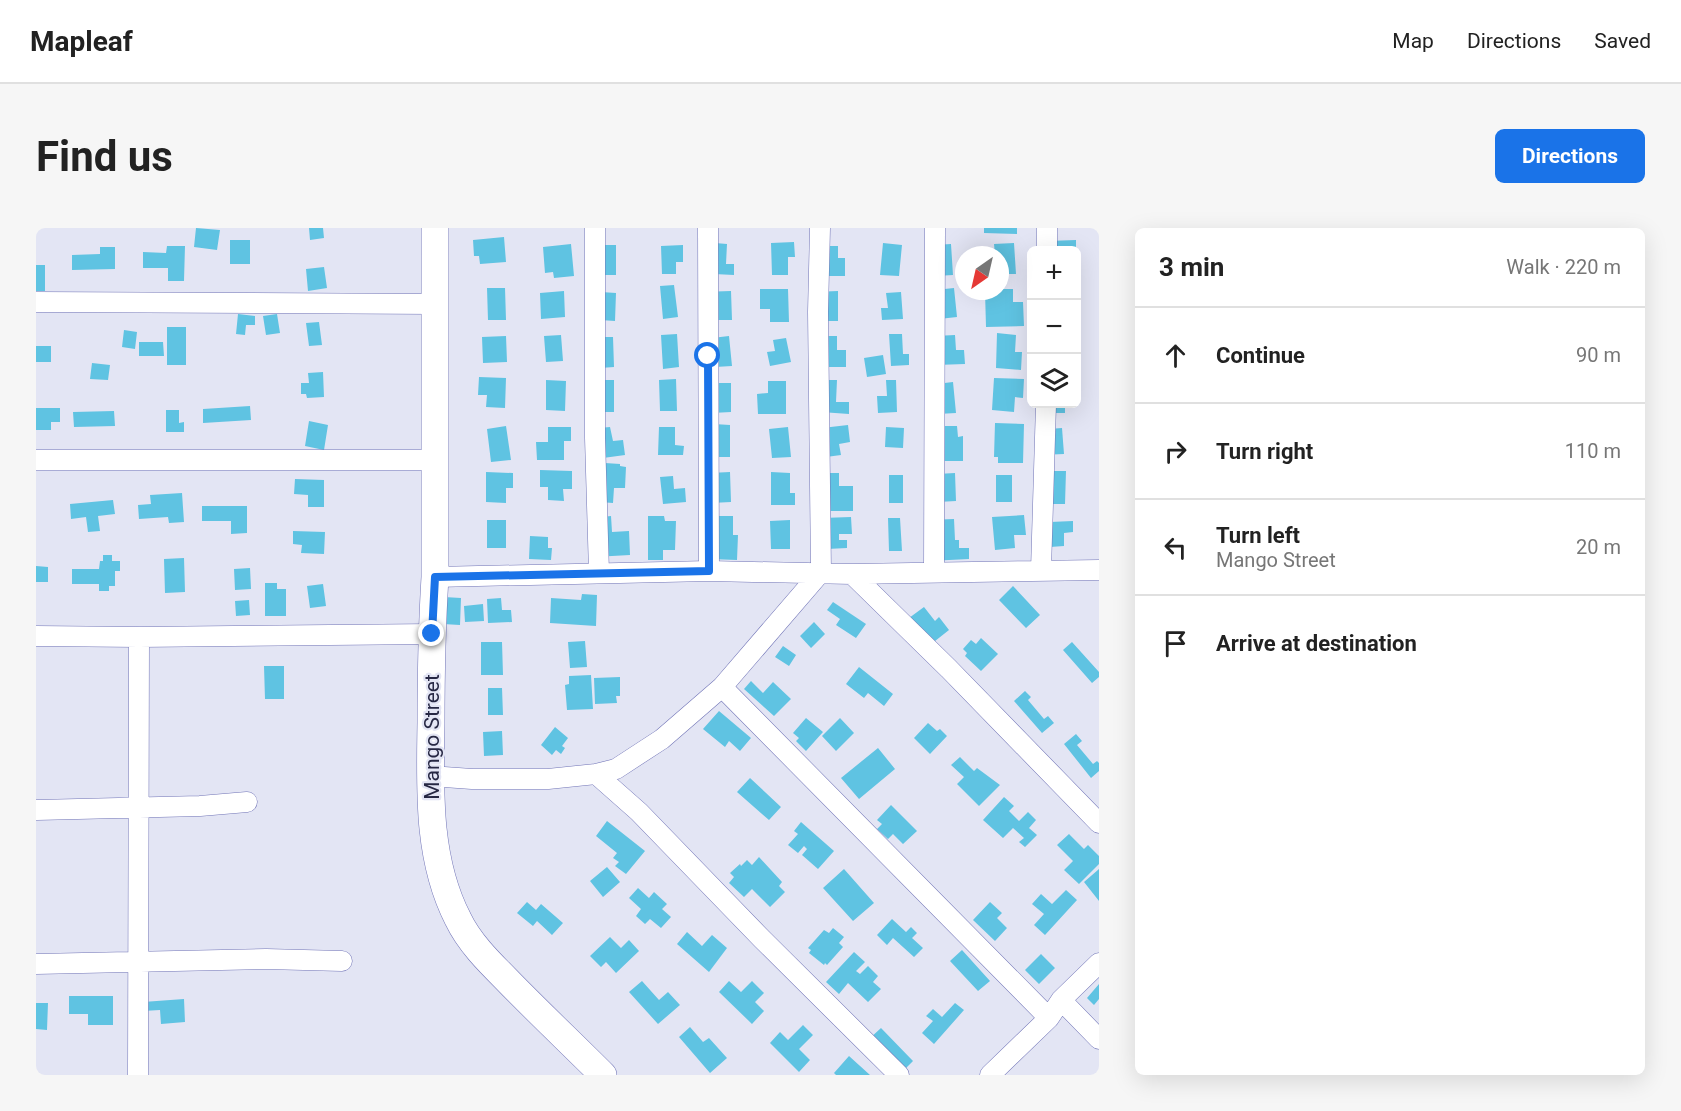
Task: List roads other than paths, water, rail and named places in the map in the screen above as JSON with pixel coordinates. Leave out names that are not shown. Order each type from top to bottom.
[{"type":"main road","name":"Mango Street","points":[[435,228],[435,577],[430,776],[433,841],[444,885],[458,920],[479,951],[603,1075]]},
{"type":"street","points":[[595,228],[595,438],[599,572]]},
{"type":"street","points":[[708,228],[709,571]]},
{"type":"street","points":[[430,776],[472,779],[548,779],[596,774],[616,769],[662,739],[723,687],[821,572],[818,324],[820,228]]},
{"type":"street","points":[[934,572],[935,228]]},
{"type":"street","points":[[1047,228],[1047,246]]},
{"type":"street","points":[[36,302],[436,304]]},
{"type":"street","points":[[1041,570],[1046,408]]},
{"type":"street","points":[[36,460],[434,460]]},
{"type":"street","points":[[435,577],[599,572],[852,573],[1099,570]]},
{"type":"street","points":[[852,573],[949,669],[1099,824]]},
{"type":"street","points":[[36,636],[139,638],[432,634]]},
{"type":"street","points":[[138,1075],[139,638]]},
{"type":"street","points":[[723,687],[1049,1018]]},
{"type":"street","points":[[596,774],[639,813],[899,1075]]},
{"type":"street","points":[[37,810],[200,806],[247,802]]},
{"type":"street","points":[[36,964],[266,959],[342,961]]},
{"type":"street","points":[[990,1075],[1049,1018],[1061,1000],[1099,963]]},
{"type":"street","points":[[1061,1000],[1099,1039]]}]
